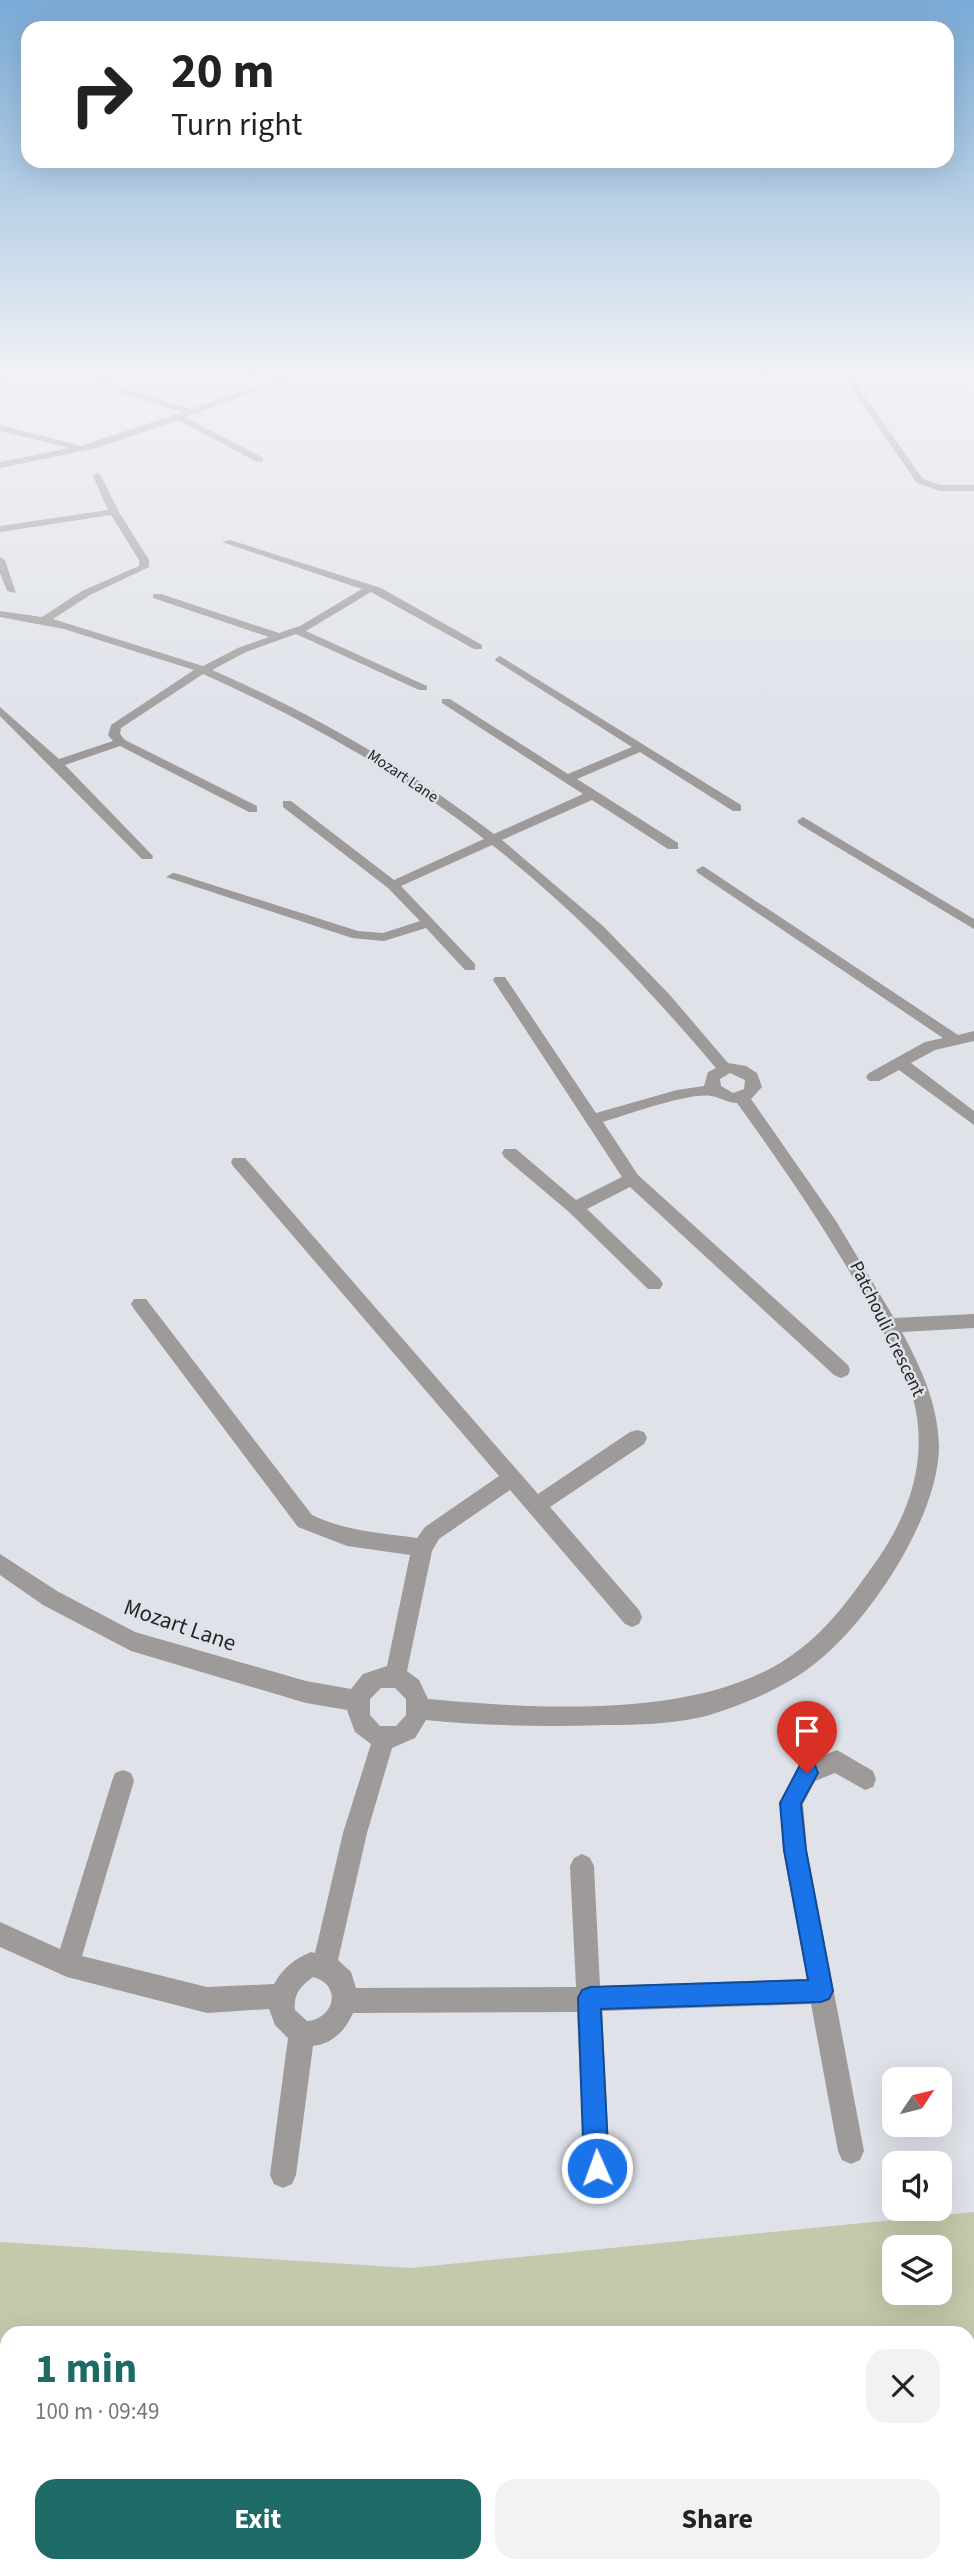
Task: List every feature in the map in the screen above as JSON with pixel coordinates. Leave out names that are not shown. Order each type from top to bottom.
[{"type":"street","points":[[45,620],[86,593],[144,566],[144,561],[106,495]]},
{"type":"street","points":[[0,529],[114,512]]},
{"type":"street","points":[[227,542],[370,588],[478,647]]},
{"type":"street","points":[[0,560],[12,591]]},
{"type":"street","points":[[253,810],[121,742],[113,732],[118,724],[170,688],[242,650],[297,631],[370,588]]},
{"type":"street","points":[[157,596],[277,636]]},
{"type":"street","name":"Mozart Lane","points":[[0,614],[45,620],[135,645],[205,670],[362,748],[494,839],[544,879],[640,973],[725,1069]]},
{"type":"street","points":[[297,631],[423,688]]},
{"type":"street","points":[[500,659],[737,808]]},
{"type":"street","points":[[446,701],[673,846]]},
{"type":"street","points":[[0,710],[147,856]]},
{"type":"street","points":[[57,764],[121,742]]},
{"type":"street","points":[[569,778],[640,748]]},
{"type":"street","points":[[393,885],[594,794]]},
{"type":"street","points":[[287,804],[393,885],[470,967]]},
{"type":"street","points":[[803,821],[974,926]]},
{"type":"street","points":[[703,870],[956,1040]]},
{"type":"street","points":[[173,877],[356,935],[384,937],[429,923]]},
{"type":"street","points":[[500,980],[632,1179],[841,1370]]},
{"type":"street","points":[[874,1077],[934,1044],[974,1037]]},
{"type":"street","points":[[900,1063],[974,1119]]},
{"type":"street","points":[[725,1069],[741,1070],[752,1077],[754,1087],[747,1096],[726,1097],[714,1090],[711,1085],[713,1076],[725,1069]]},
{"type":"street","points":[[591,1119],[677,1095],[714,1090]]},
{"type":"street","name":"Patchouli Crescent","points":[[418,1709],[495,1717],[648,1713],[694,1708],[744,1691],[792,1667],[811,1654],[837,1629],[904,1540],[919,1509],[925,1480],[928,1423],[918,1385],[889,1325],[840,1237],[741,1097]]},
{"type":"street","points":[[510,1153],[575,1208],[654,1284]]},
{"type":"street","points":[[239,1162],[632,1617]]},
{"type":"street","points":[[575,1208],[632,1179]]},
{"type":"street","points":[[140,1304],[305,1521],[321,1530],[336,1534],[422,1548]]},
{"type":"street","points":[[889,1325],[974,1321]]},
{"type":"street","points":[[536,1506],[637,1438]]},
{"type":"street","points":[[395,1677],[422,1548],[432,1533],[512,1478]]},
{"type":"street","name":"Mozart Lane","points":[[0,1563],[50,1598],[131,1640],[306,1692],[358,1701]]},
{"type":"street","points":[[395,1677],[412,1686],[418,1709],[412,1724],[405,1732],[384,1737],[365,1729],[356,1710],[362,1691],[371,1682],[395,1677]]},
{"type":"street","points":[[325,1965],[355,1833],[384,1737]]},
{"type":"street","points":[[851,2151],[795,1850],[791,1803],[807,1773],[837,1761],[865,1779]]},
{"type":"street","points":[[67,1965],[123,1781]]},
{"type":"street","points":[[582,1866],[597,2168]]},
{"type":"street","points":[[0,1934],[67,1965],[208,2000],[282,1996]]},
{"type":"street","points":[[311,1964],[325,1965],[336,1973],[344,1985],[345,2001],[340,2016],[329,2028],[316,2034],[302,2032],[290,2025],[283,2012],[282,1996],[287,1982],[298,1970],[311,1964]]},
{"type":"street","points":[[345,2001],[590,1998],[821,1991]]},
{"type":"street","points":[[283,2175],[302,2032]]},
{"type":"green space","points":[[974,2212],[974,2326],[0,2326],[0,2242],[410,2268],[883,2221],[952,2221],[952,2214]]},
{"type":"route","points":[[597,2168],[590,1998],[821,1991],[795,1850],[791,1803],[807,1773]]}]
